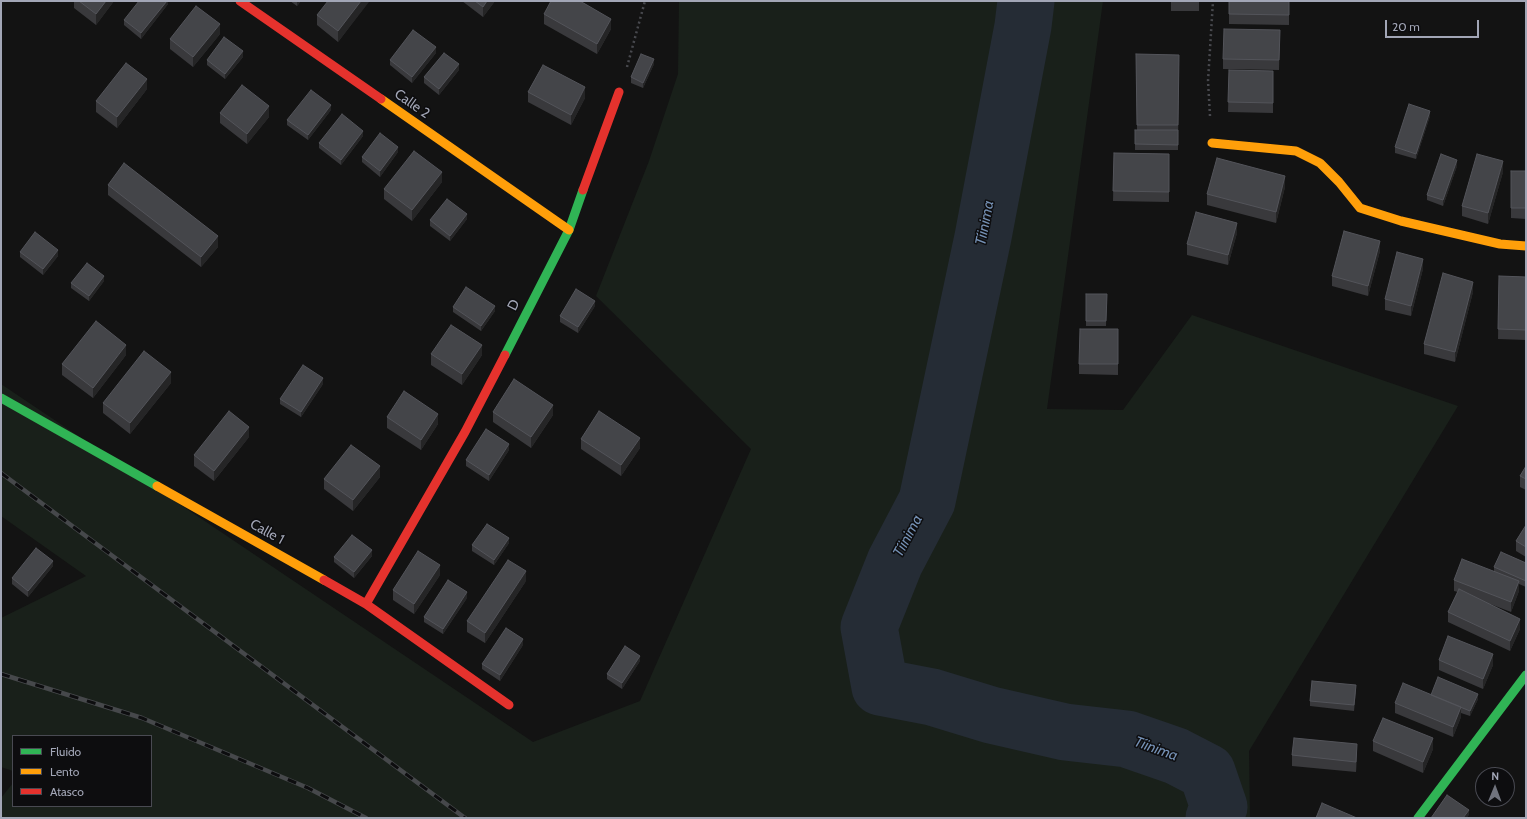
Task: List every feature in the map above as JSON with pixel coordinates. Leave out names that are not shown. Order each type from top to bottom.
[{"type":"street","name":"Calle 2","points":[[240,1],[569,230]]},
{"type":"street","name":"D","points":[[366,604],[465,432],[569,230],[619,92]]},
{"type":"street","points":[[1212,142],[1296,151],[1320,163],[1339,182],[1360,208],[1401,221],[1500,244],[1526,246]]},
{"type":"street","name":"Calle 1","points":[[1,398],[366,604],[509,705]]},
{"type":"street","points":[[1418,818],[1526,675]]},
{"type":"path","points":[[619,92],[645,1]]},
{"type":"path","points":[[1212,142],[1208,81],[1213,1]]},
{"type":"shaded area","points":[[679,1],[1103,1],[1047,409],[1123,410],[1192,315],[1458,406],[1249,751],[1250,818],[1,818],[1,798],[12,784],[12,807],[152,807],[152,735],[12,735],[12,771],[1,767],[1,618],[86,576],[1,516],[1,384],[533,742],[640,701],[751,449],[596,296],[649,161],[678,74]]},
{"type":"building","points":[[79,1],[106,1],[96,14]]},
{"type":"building","points":[[139,1],[167,1],[141,33],[124,20]]},
{"type":"building","points":[[328,1],[361,1],[338,31],[317,15]]},
{"type":"building","points":[[475,1],[487,1],[483,7]]},
{"type":"building","points":[[551,1],[580,1],[611,19],[597,44],[544,14]]},
{"type":"building","points":[[1229,1],[1289,1],[1289,15],[1229,14]]},
{"type":"building","points":[[196,6],[220,24],[193,57],[170,39]]},
{"type":"building","points":[[1224,29],[1280,30],[1279,60],[1223,59]]},
{"type":"building","points":[[413,30],[436,47],[412,77],[390,60]]},
{"type":"building","points":[[224,37],[243,51],[225,74],[207,60]]},
{"type":"building","points":[[444,53],[459,64],[439,89],[424,77]]},
{"type":"building","points":[[641,54],[654,59],[643,83],[631,77]]},
{"type":"building","points":[[1136,54],[1179,55],[1178,125],[1137,125]]},
{"type":"building","points":[[126,63],[147,79],[117,117],[96,101]]},
{"type":"building","points":[[543,65],[585,87],[571,115],[528,92]]},
{"type":"building","points":[[1229,70],[1273,71],[1273,103],[1228,102]]},
{"type":"building","points":[[242,85],[269,106],[247,134],[220,113]]},
{"type":"building","points":[[311,90],[331,105],[308,135],[287,120]]},
{"type":"building","points":[[1409,104],[1430,111],[1416,154],[1395,147]]},
{"type":"building","points":[[342,114],[363,131],[341,160],[319,143]]},
{"type":"building","points":[[1135,130],[1178,130],[1178,145],[1135,144]]},
{"type":"building","points":[[380,133],[398,147],[380,171],[362,157]]},
{"type":"building","points":[[414,151],[442,172],[412,210],[384,189]]},
{"type":"building","points":[[1114,153],[1169,154],[1169,192],[1113,191]]},
{"type":"building","points":[[1441,154],[1457,160],[1443,200],[1427,195]]},
{"type":"building","points":[[1477,154],[1503,161],[1488,213],[1462,206]]},
{"type":"building","points":[[1217,158],[1285,176],[1276,212],[1207,194]]},
{"type":"building","points":[[124,163],[218,236],[201,257],[108,185]]},
{"type":"building","points":[[1511,171],[1526,171],[1526,208],[1511,208]]},
{"type":"building","points":[[447,199],[467,214],[450,236],[430,220]]},
{"type":"building","points":[[1196,212],[1237,223],[1228,255],[1187,244]]},
{"type":"building","points":[[1344,231],[1380,241],[1368,286],[1332,276]]},
{"type":"building","points":[[35,232],[58,250],[43,269],[20,252]]},
{"type":"building","points":[[1397,252],[1423,259],[1411,306],[1385,299]]},
{"type":"building","points":[[87,263],[104,276],[89,296],[71,283]]},
{"type":"building","points":[[1443,273],[1473,282],[1455,352],[1424,344]]},
{"type":"building","points":[[1499,276],[1526,277],[1526,330],[1498,329]]},
{"type":"building","points":[[466,287],[495,306],[481,326],[453,307]]},
{"type":"building","points":[[576,289],[595,301],[578,327],[560,316]]},
{"type":"building","points":[[1086,294],[1107,294],[1106,321],[1086,321]]},
{"type":"building","points":[[96,321],[126,345],[93,388],[62,364]]},
{"type":"building","points":[[451,325],[482,345],[462,374],[431,354]]},
{"type":"building","points":[[1080,329],[1118,329],[1118,364],[1079,364]]},
{"type":"building","points":[[144,351],[171,372],[130,423],[103,403]]},
{"type":"building","points":[[303,365],[323,378],[301,412],[280,399]]},
{"type":"building","points":[[514,379],[553,405],[531,437],[493,412]]},
{"type":"building","points":[[404,391],[438,414],[421,440],[387,417]]},
{"type":"building","points":[[229,411],[249,427],[214,471],[194,455]]},
{"type":"building","points":[[599,411],[640,438],[621,465],[581,439]]},
{"type":"building","points":[[486,429],[509,444],[489,475],[466,460]]},
{"type":"building","points":[[351,445],[380,466],[353,500],[324,479]]},
{"type":"building","points":[[1526,466],[1526,479],[1520,476]]},
{"type":"building","points":[[487,524],[509,538],[494,560],[472,545]]},
{"type":"building","points":[[1526,525],[1526,547],[1516,541]]},
{"type":"building","points":[[352,535],[372,550],[354,572],[334,557]]},
{"type":"building","points":[[36,548],[53,561],[28,591],[12,578]]},
{"type":"building","points":[[418,551],[440,565],[414,604],[393,590]]},
{"type":"building","points":[[1501,552],[1526,563],[1526,581],[1494,567]]},
{"type":"building","points":[[1462,559],[1519,581],[1511,602],[1454,580]]},
{"type":"building","points":[[508,560],[526,571],[485,633],[467,621]]},
{"type":"building","points":[[448,580],[467,592],[443,629],[424,617]]},
{"type":"building","points":[[1459,589],[1520,619],[1510,641],[1448,612]]},
{"type":"building","points":[[506,628],[523,639],[500,675],[482,664]]},
{"type":"building","points":[[1448,636],[1493,654],[1483,679],[1439,660]]},
{"type":"building","points":[[625,646],[640,656],[622,683],[607,674]]},
{"type":"building","points":[[1438,677],[1478,694],[1470,711],[1431,695]]},
{"type":"building","points":[[1312,681],[1356,685],[1354,705],[1310,701]]},
{"type":"building","points":[[1403,683],[1461,707],[1453,727],[1395,703]]},
{"type":"building","points":[[1383,718],[1433,738],[1423,762],[1373,741]]},
{"type":"building","points":[[1294,738],[1357,744],[1356,762],[1292,755]]},
{"type":"building","points":[[1447,795],[1469,810],[1463,818],[1431,818]]},
{"type":"building","points":[[1322,803],[1357,818],[1316,818]]},
{"type":"waterway","name":"Tíinima","points":[[1026,1],[1023,26],[983,237],[927,501],[895,562],[869,627],[880,687],[932,697],[991,715],[1065,732],[1127,739],[1176,756],[1207,772],[1219,807],[1214,818]]},
{"type":"railway","points":[[1,473],[465,818]]},
{"type":"railway","points":[[1,674],[142,718],[308,788],[366,818]]},
{"type":"traffic: fast","points":[[505,355],[569,230],[583,190]]},
{"type":"traffic: fast","points":[[1,398],[157,486]]},
{"type":"traffic: fast","points":[[1418,818],[1526,675]]},
{"type":"traffic: slow","points":[[381,99],[569,230]]},
{"type":"traffic: slow","points":[[1212,143],[1296,151],[1320,163],[1339,182],[1360,208],[1401,221],[1500,244],[1526,246]]},
{"type":"traffic: slow","points":[[157,486],[324,580]]},
{"type":"traffic: jam","points":[[240,1],[381,99]]},
{"type":"traffic: jam","points":[[583,190],[619,92]]},
{"type":"traffic: jam","points":[[366,604],[465,432],[505,355]]},
{"type":"traffic: jam","points":[[324,580],[366,604],[509,705]]}]
